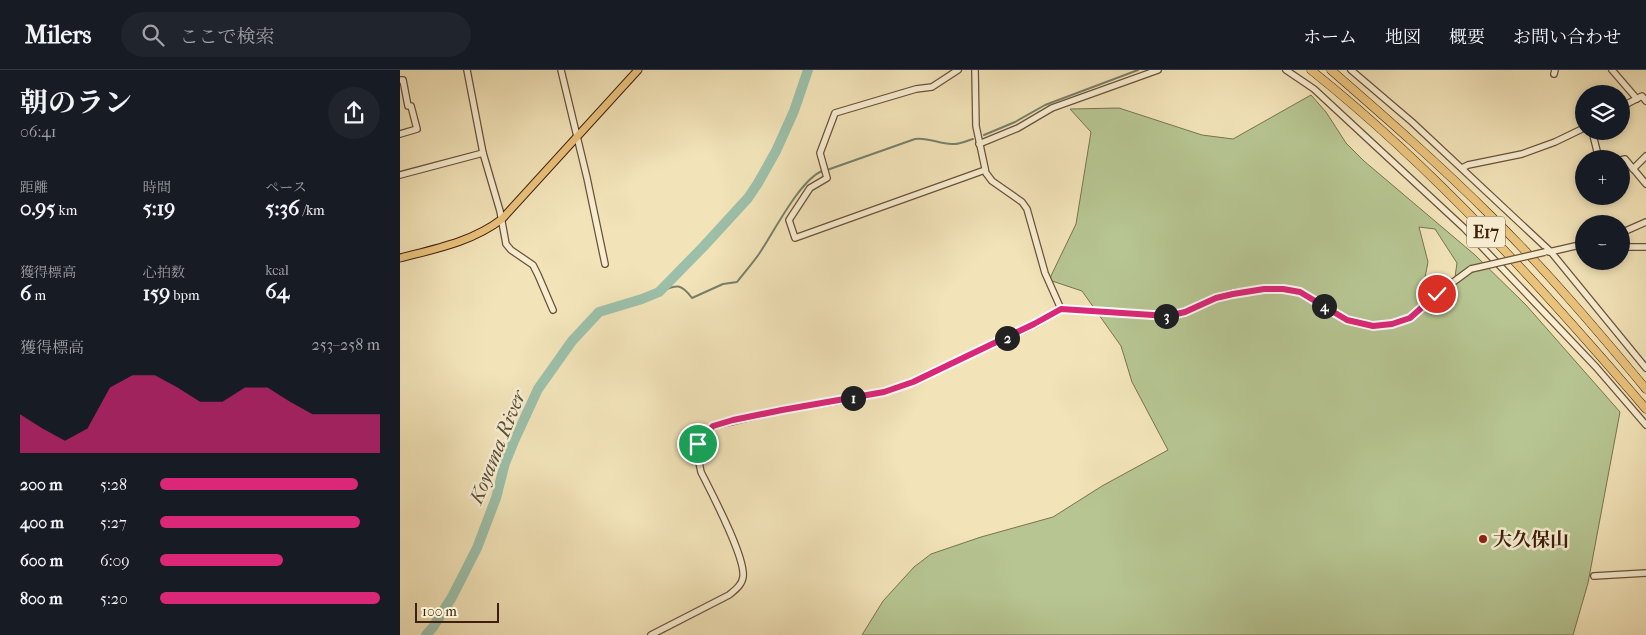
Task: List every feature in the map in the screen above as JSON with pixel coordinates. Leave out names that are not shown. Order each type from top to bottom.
[{"type":"highway","name":"E17","points":[[1311,70],[1374,124],[1429,175],[1549,299],[1646,409]]},
{"type":"highway","name":"E17","points":[[1331,70],[1492,216],[1561,290],[1646,389]]},
{"type":"main road","points":[[400,258],[467,240],[491,228],[502,219],[638,70]]},
{"type":"street","points":[[467,70],[483,153],[502,219],[506,244],[511,250],[532,265],[553,310]]},
{"type":"street","points":[[562,70],[588,178],[605,264]]},
{"type":"street","points":[[958,70],[932,87],[916,89],[835,113],[820,153],[827,178],[810,188],[789,220],[796,238],[985,170]]},
{"type":"street","points":[[975,70],[976,126],[985,170],[992,181],[1022,202],[1027,209],[1045,273],[1061,309]]},
{"type":"street","points":[[979,144],[1018,128],[1052,108],[1158,70]]},
{"type":"street","points":[[1286,70],[1314,89],[1464,228],[1596,367],[1646,425]]},
{"type":"street","points":[[1351,70],[1462,168],[1548,252],[1646,368]]},
{"type":"street","points":[[1612,70],[1636,99]]},
{"type":"street","points":[[400,80],[402,80],[408,106],[411,106],[418,129],[400,134]]},
{"type":"street","points":[[1630,102],[1642,96],[1646,101]]},
{"type":"street","points":[[1462,168],[1468,165],[1522,154],[1575,132]]},
{"type":"street","points":[[400,174],[483,153]]},
{"type":"street","points":[[1633,169],[1646,156]]},
{"type":"street","points":[[1630,165],[1646,184]]},
{"type":"street","points":[[1630,229],[1646,222]]},
{"type":"street","points":[[651,635],[729,595],[738,587],[743,579],[743,567],[738,552],[698,459],[698,444],[710,428],[733,420],[884,392],[939,370],[1061,309],[1168,316],[1185,312],[1216,298],[1233,294],[1264,289],[1283,289],[1300,292],[1347,320],[1373,326],[1392,324],[1410,318],[1437,294],[1471,269],[1575,246]]},
{"type":"street","points":[[1630,247],[1646,247]]},
{"type":"street","points":[[1594,576],[1646,573]]},
{"type":"green space","points":[[1311,95],[1326,112],[1346,143],[1364,161],[1475,255],[1526,305],[1620,412],[1588,583],[1573,635],[862,635],[883,601],[914,567],[931,554],[981,537],[1053,517],[1102,486],[1168,450],[1132,382],[1121,346],[1082,291],[1049,280],[1076,224],[1091,132],[1070,109],[1119,108],[1202,135],[1233,139]],"holes":[[[1419,227],[1435,229],[1457,263],[1452,298],[1422,293],[1428,262]]]},
{"type":"waterway","name":"Koyama River","points":[[426,635],[452,597],[477,548],[496,498],[505,463],[538,389],[572,341],[599,312],[659,292],[748,198],[776,151],[794,111],[808,70]]},
{"type":"waterway","points":[[984,135],[1015,122],[1045,105],[1138,70]]},
{"type":"waterway","points":[[827,170],[915,139],[955,144],[973,139]]},
{"type":"waterway","points":[[659,292],[677,286],[684,289],[692,298],[723,284],[737,282],[759,254],[796,196],[813,177],[822,171]]},
{"type":"place","name":"大久保山","points":[[1483,539]]},
{"type":"route","points":[[698,444],[710,428],[733,420],[884,392],[913,382],[1007,338],[1061,309],[1168,316],[1185,312],[1216,298],[1233,294],[1264,289],[1283,289],[1300,292],[1347,320],[1373,326],[1392,324],[1410,318],[1437,294]]}]
